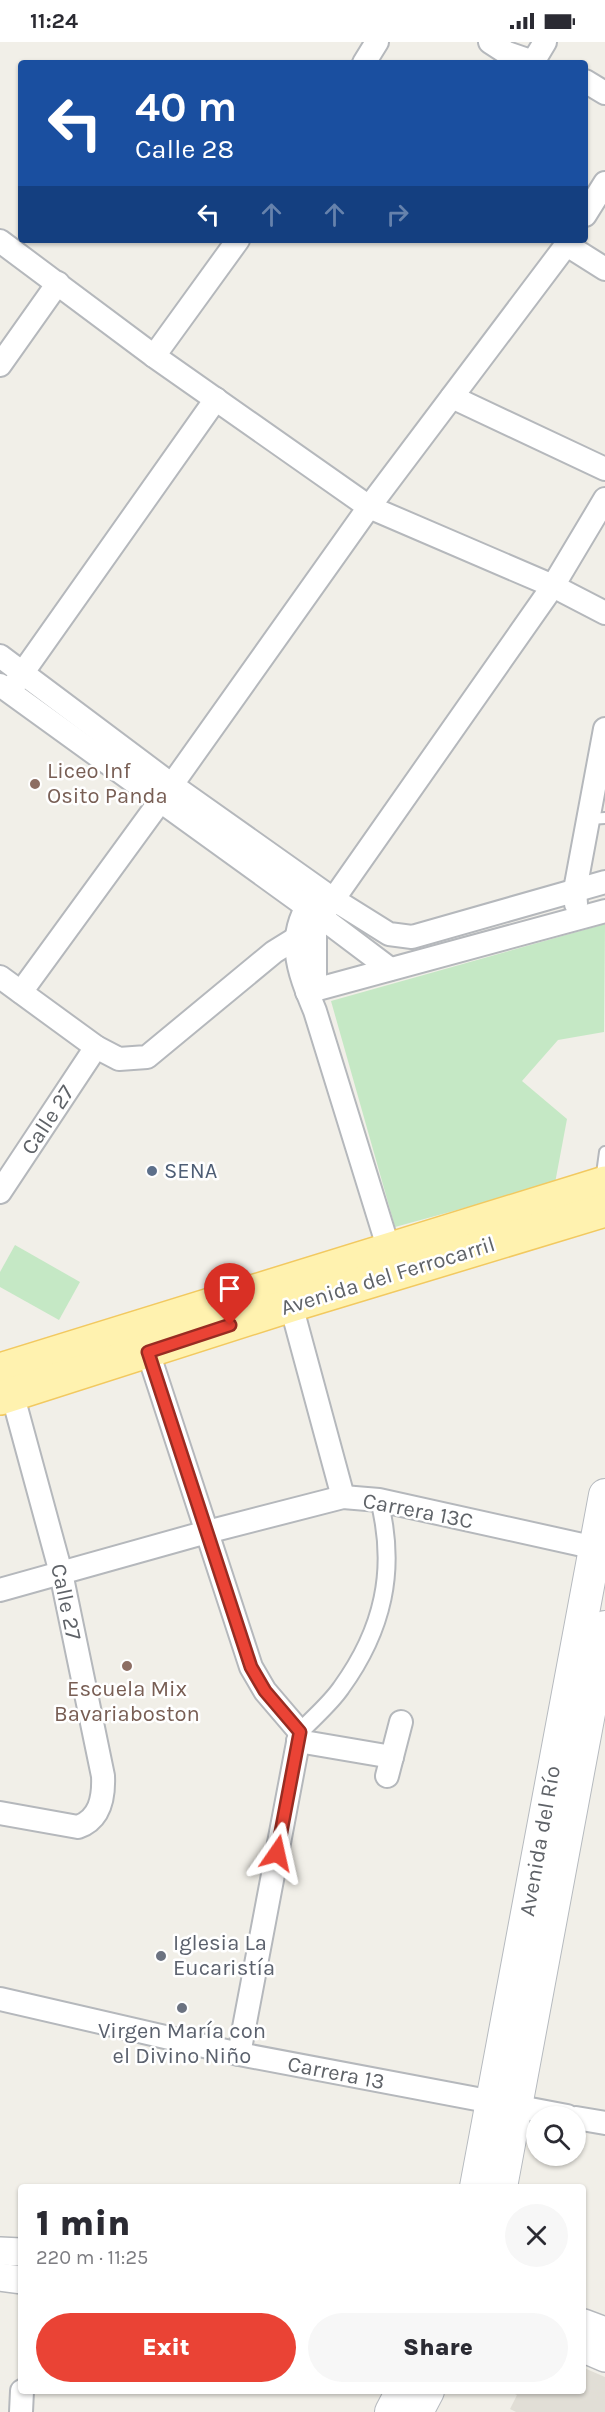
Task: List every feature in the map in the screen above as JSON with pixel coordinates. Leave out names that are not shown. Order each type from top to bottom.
[{"type":"main road","name":"Avenida del Ferrocarril","points":[[4,1383],[393,1261],[603,1200]]},
{"type":"main road","name":"Avenida del Ferrocarril","points":[[4,1383],[148,1352],[291,1305],[393,1261]]},
{"type":"main road","name":"Avenida del Río","points":[[501,2184],[504,2106],[600,1549],[605,1495]]},
{"type":"main road","name":"Avenida del Río","points":[[477,2184],[504,2106],[605,1627]]},
{"type":"main road","points":[[391,2412],[400,2394]]},
{"type":"main road","points":[[417,2412],[426,2394]]},
{"type":"street","points":[[366,60],[377,42]]},
{"type":"street","points":[[490,42],[507,53],[526,60]]},
{"type":"street","points":[[536,60],[545,42]]},
{"type":"street","points":[[588,83],[605,93]]},
{"type":"street","points":[[588,210],[605,183]]},
{"type":"street","points":[[0,241],[154,356],[369,507],[553,586],[605,613]]},
{"type":"street","points":[[154,356],[236,243]]},
{"type":"street","points":[[21,992],[167,792],[369,507],[567,243]]},
{"type":"street","points":[[569,243],[605,269]]},
{"type":"street","points":[[0,365],[58,283]]},
{"type":"street","points":[[452,397],[605,469]]},
{"type":"street","points":[[167,792],[3,693],[24,673],[216,399]]},
{"type":"street","points":[[0,977],[96,1047],[119,1059],[147,1057],[274,952],[295,939],[553,586],[605,499]]},
{"type":"street","points":[[0,656],[24,673],[167,792],[320,903],[390,969]]},
{"type":"street","points":[[577,917],[575,890],[597,819],[605,729]]},
{"type":"street","points":[[320,903],[389,933],[412,937],[605,882]]},
{"type":"street","points":[[320,903],[315,932],[311,992],[393,1261]]},
{"type":"street","points":[[311,992],[605,911]]},
{"type":"street","points":[[295,939],[300,975],[311,992]]},
{"type":"street","name":"Calle 27","points":[[0,1192],[96,1047]]},
{"type":"street","points":[[291,1305],[343,1497]]},
{"type":"street","points":[[148,1352],[251,1667],[265,1691],[299,1737],[389,1767],[401,1722]]},
{"type":"street","name":"Calle 27","points":[[0,1813],[78,1827],[89,1823],[104,1796],[103,1776],[61,1573],[4,1383]]},
{"type":"street","name":"Carrera 13C","points":[[0,1590],[207,1532],[343,1497],[379,1500],[600,1549]]},
{"type":"street","points":[[239,2054],[299,1737],[341,1689],[373,1634],[384,1600],[387,1529],[379,1500]]},
{"type":"street","name":"Carrera 13","points":[[0,1999],[239,2054],[526,2109]]},
{"type":"street","points":[[586,2120],[605,2123]]},
{"type":"street","points":[[0,2251],[18,2253]]},
{"type":"street","points":[[0,2277],[18,2280]]},
{"type":"street","points":[[586,2324],[605,2331]]},
{"type":"street","points":[[586,2350],[605,2358]]},
{"type":"street","points":[[21,2412],[22,2394]]},
{"type":"lane","points":[[603,1200],[605,1152]]},
{"type":"shaded area","points":[[586,2369],[605,2377],[605,2412],[516,2412],[510,2409],[517,2395],[515,2394],[586,2394]]},
{"type":"green space","points":[[605,924],[604,1032],[558,1040],[522,1081],[567,1119],[555,1183],[395,1227],[331,1001]]},
{"type":"green space","points":[[15,1245],[80,1282],[59,1320],[0,1287],[0,1272]]},
{"type":"place","name":"Liceo Inf Osito Panda","points":[[35,784]]},
{"type":"place","name":"SENA","points":[[152,1171]]},
{"type":"place","name":"Escuela Mix Bavariaboston","points":[[127,1666]]},
{"type":"place","name":"Iglesia La Eucaristía","points":[[161,1956]]},
{"type":"place","name":"Virgen María con el Divino Niño","points":[[182,2008]]},
{"type":"route","points":[[230,1325],[148,1352],[251,1667],[265,1691],[300,1732],[277,1853]]}]
